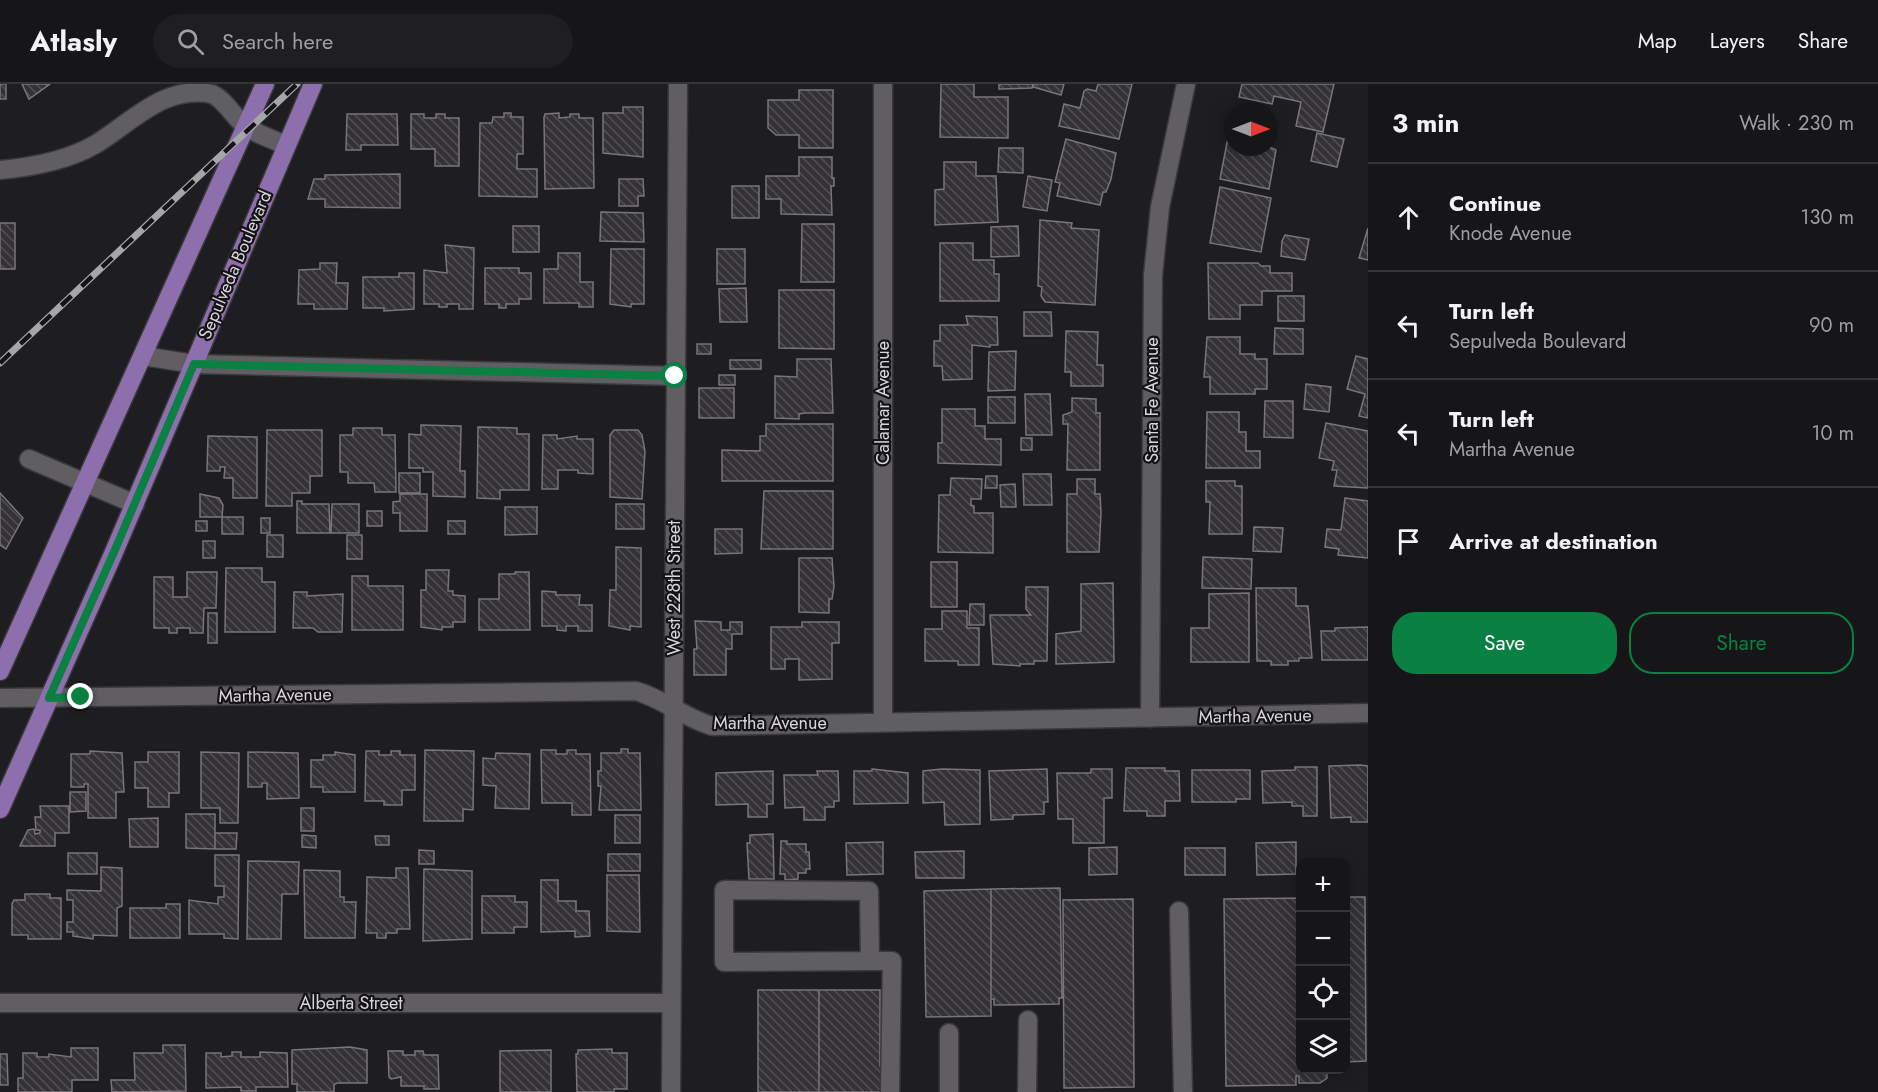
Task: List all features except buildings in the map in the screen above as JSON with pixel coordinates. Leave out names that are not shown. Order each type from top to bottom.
[{"type":"main road","points":[[0,671],[265,84]]},
{"type":"main road","name":"Sepulveda Boulevard","points":[[0,809],[135,504],[313,84]]},
{"type":"street","points":[[128,118],[159,84]]},
{"type":"street","name":"West 228th Street","points":[[671,1092],[678,84]]},
{"type":"street","name":"Calamar Avenue","points":[[884,84],[884,722]]},
{"type":"street","name":"Santa Fe Avenue","points":[[1150,718],[1154,275],[1160,207],[1186,84]]},
{"type":"street","points":[[0,170],[25,168],[62,159],[97,143],[152,101],[171,93],[192,89],[213,95],[247,128],[286,145]]},
{"type":"street","points":[[143,356],[194,364],[675,376]]},
{"type":"street","points":[[29,459],[135,504]]},
{"type":"street","name":"Martha Avenue","points":[[0,699],[636,691],[658,697],[692,720],[712,726],[1368,713]]},
{"type":"street","points":[[870,961],[869,891],[724,890],[724,962],[892,961],[890,1092]]},
{"type":"street","points":[[1179,911],[1183,1092]]},
{"type":"street","name":"Alberta Street","points":[[0,991],[32,1003]]},
{"type":"street","name":"Alberta Street","points":[[0,1003],[671,1003]]},
{"type":"street","points":[[1027,1092],[1028,1020]]},
{"type":"street","points":[[949,1033],[949,1092]]},
{"type":"railway","points":[[0,363],[297,84]]},
{"type":"route","points":[[81,697],[49,698],[194,364],[675,376]]}]
